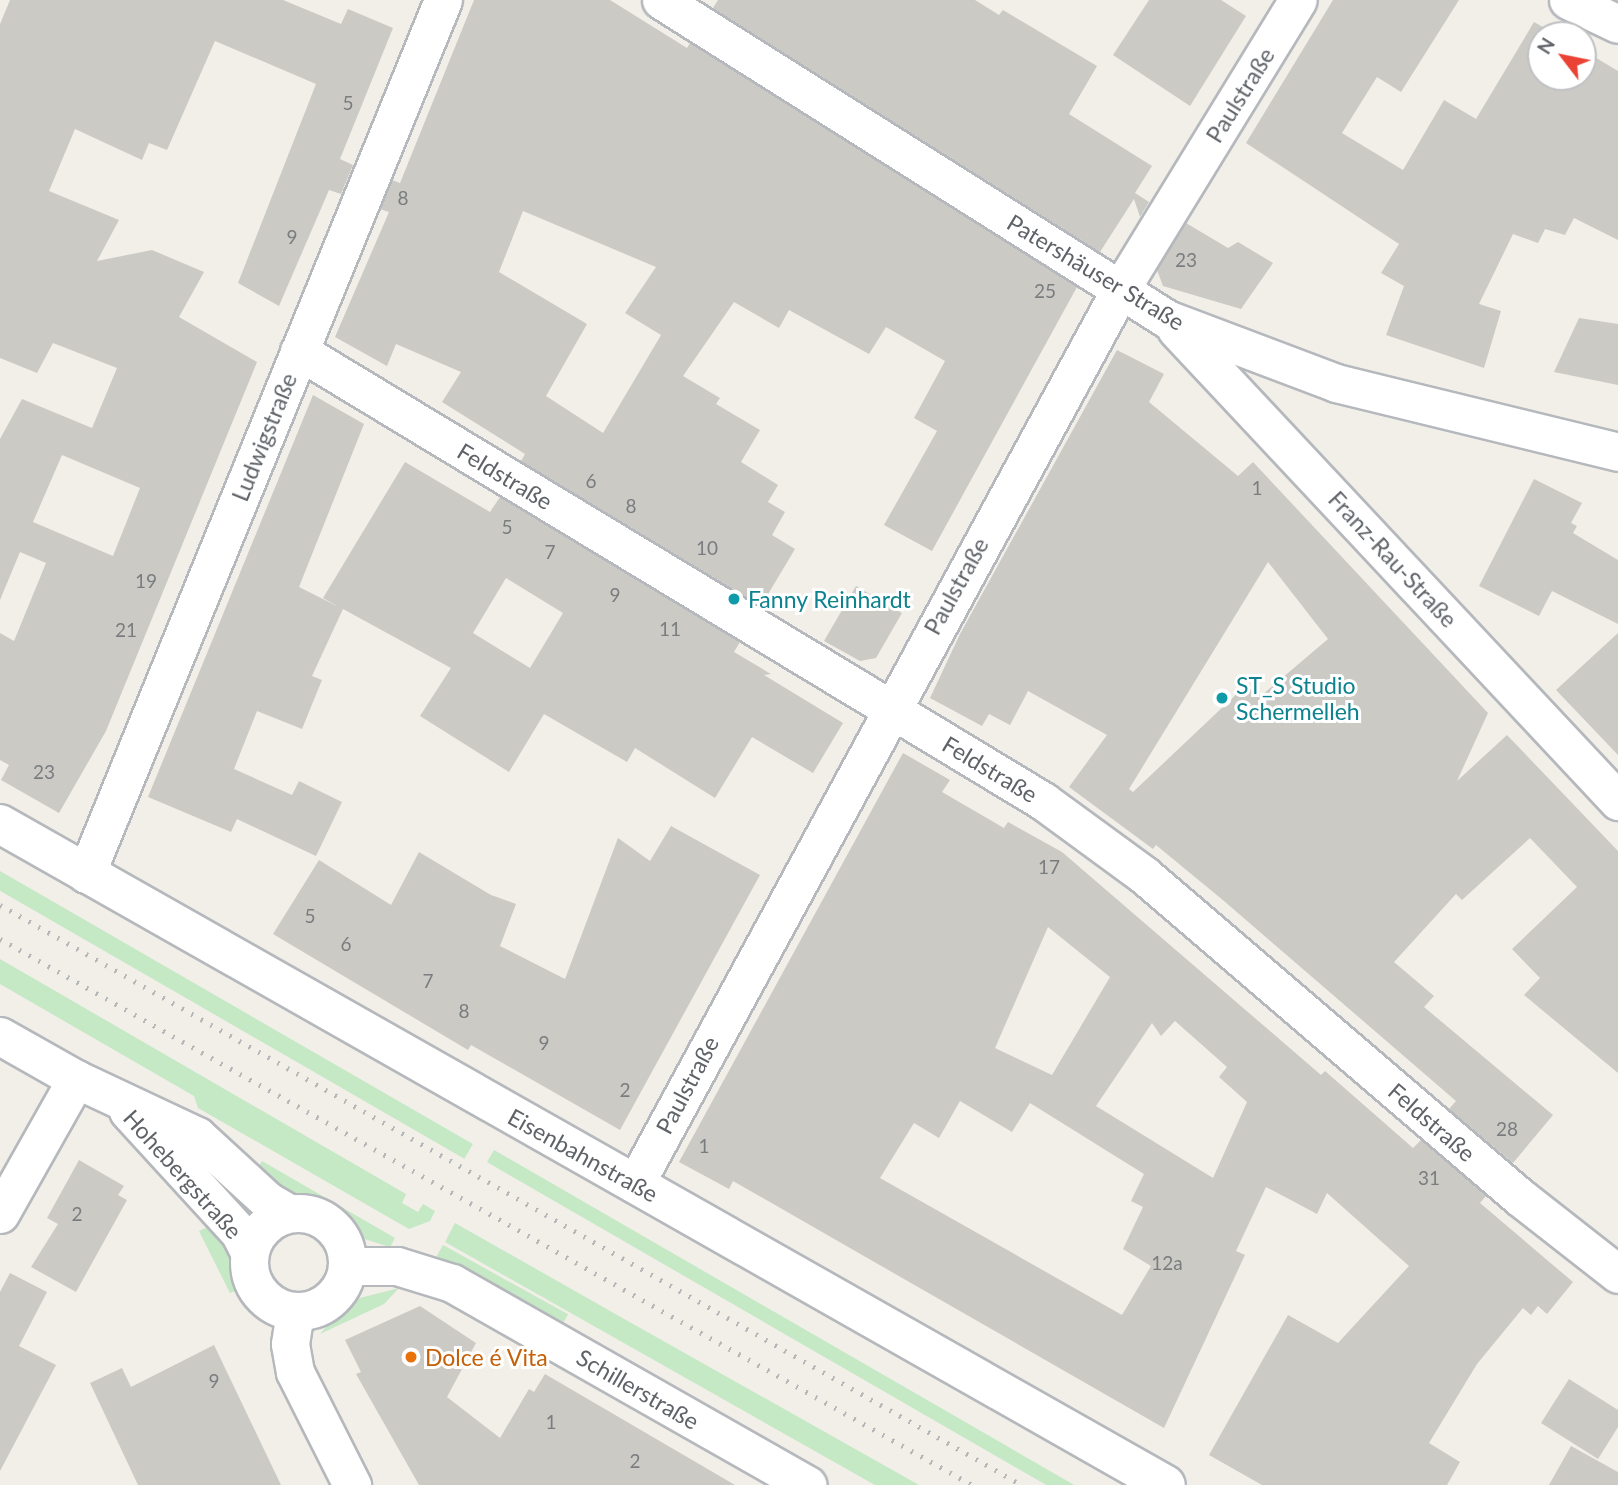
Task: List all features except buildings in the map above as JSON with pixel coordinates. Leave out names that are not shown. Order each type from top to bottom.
[{"type":"street","name":"Ludwigstraße","points":[[86,874],[443,0]]},
{"type":"street","name":"Patershäuser Straße","points":[[661,0],[1167,319],[1336,383],[1618,452]]},
{"type":"street","name":"Paulstraße","points":[[635,1184],[888,710],[1120,290],[1298,0]]},
{"type":"street","points":[[1568,0],[1618,24]]},
{"type":"street","name":"Franz-Rau-Straße","points":[[1167,319],[1618,801]]},
{"type":"street","name":"Feldstraße","points":[[299,351],[888,710],[1043,801],[1144,874],[1521,1198],[1618,1274]]},
{"type":"street","name":"Eisenbahnstraße","points":[[0,824],[1166,1485]]},
{"type":"street","name":"Hohebergstraße","points":[[0,1036],[76,1079],[197,1136],[268,1201],[289,1213],[320,1217],[334,1227],[343,1240],[348,1266]]},
{"type":"street","points":[[0,1214],[76,1079]]},
{"type":"street","name":"Hohebergstraße","points":[[115,1098],[160,1142],[239,1232],[249,1252],[251,1281],[264,1299],[295,1312]]},
{"type":"street","name":"Hohebergstraße","points":[[249,1252],[262,1228],[289,1213]]},
{"type":"street","points":[[348,1266],[333,1298],[314,1310],[295,1312],[290,1344],[295,1372],[352,1485]]},
{"type":"street","name":"Schillerstraße","points":[[348,1266],[397,1266],[452,1283],[808,1485]]},
{"type":"green space","points":[[0,871],[473,1144],[464,1159],[0,891]]},
{"type":"green space","points":[[0,959],[406,1194],[402,1203],[418,1212],[423,1204],[435,1211],[430,1221],[409,1229],[198,1108],[194,1096],[0,984]]},
{"type":"green space","points":[[494,1150],[1074,1485],[1046,1485],[487,1162]]},
{"type":"green space","points":[[262,1161],[395,1238],[390,1247],[355,1236],[333,1216],[302,1205],[253,1176]]},
{"type":"green space","points":[[455,1223],[919,1485],[875,1485],[445,1242]]},
{"type":"green space","points":[[214,1224],[231,1253],[238,1290],[230,1293],[199,1231]]},
{"type":"green space","points":[[443,1245],[568,1314],[560,1328],[435,1259]]},
{"type":"green space","points":[[399,1288],[384,1304],[320,1334],[348,1301]]},
{"type":"railway","points":[[0,905],[1022,1485]]},
{"type":"railway","points":[[0,939],[972,1485]]},
{"type":"place","name":"Fanny Reinhardt","points":[[734,599]]},
{"type":"place","name":"ST_S Studio Schermelleh","points":[[1222,698]]},
{"type":"place","name":"Dolce é Vita","points":[[411,1357]]}]
